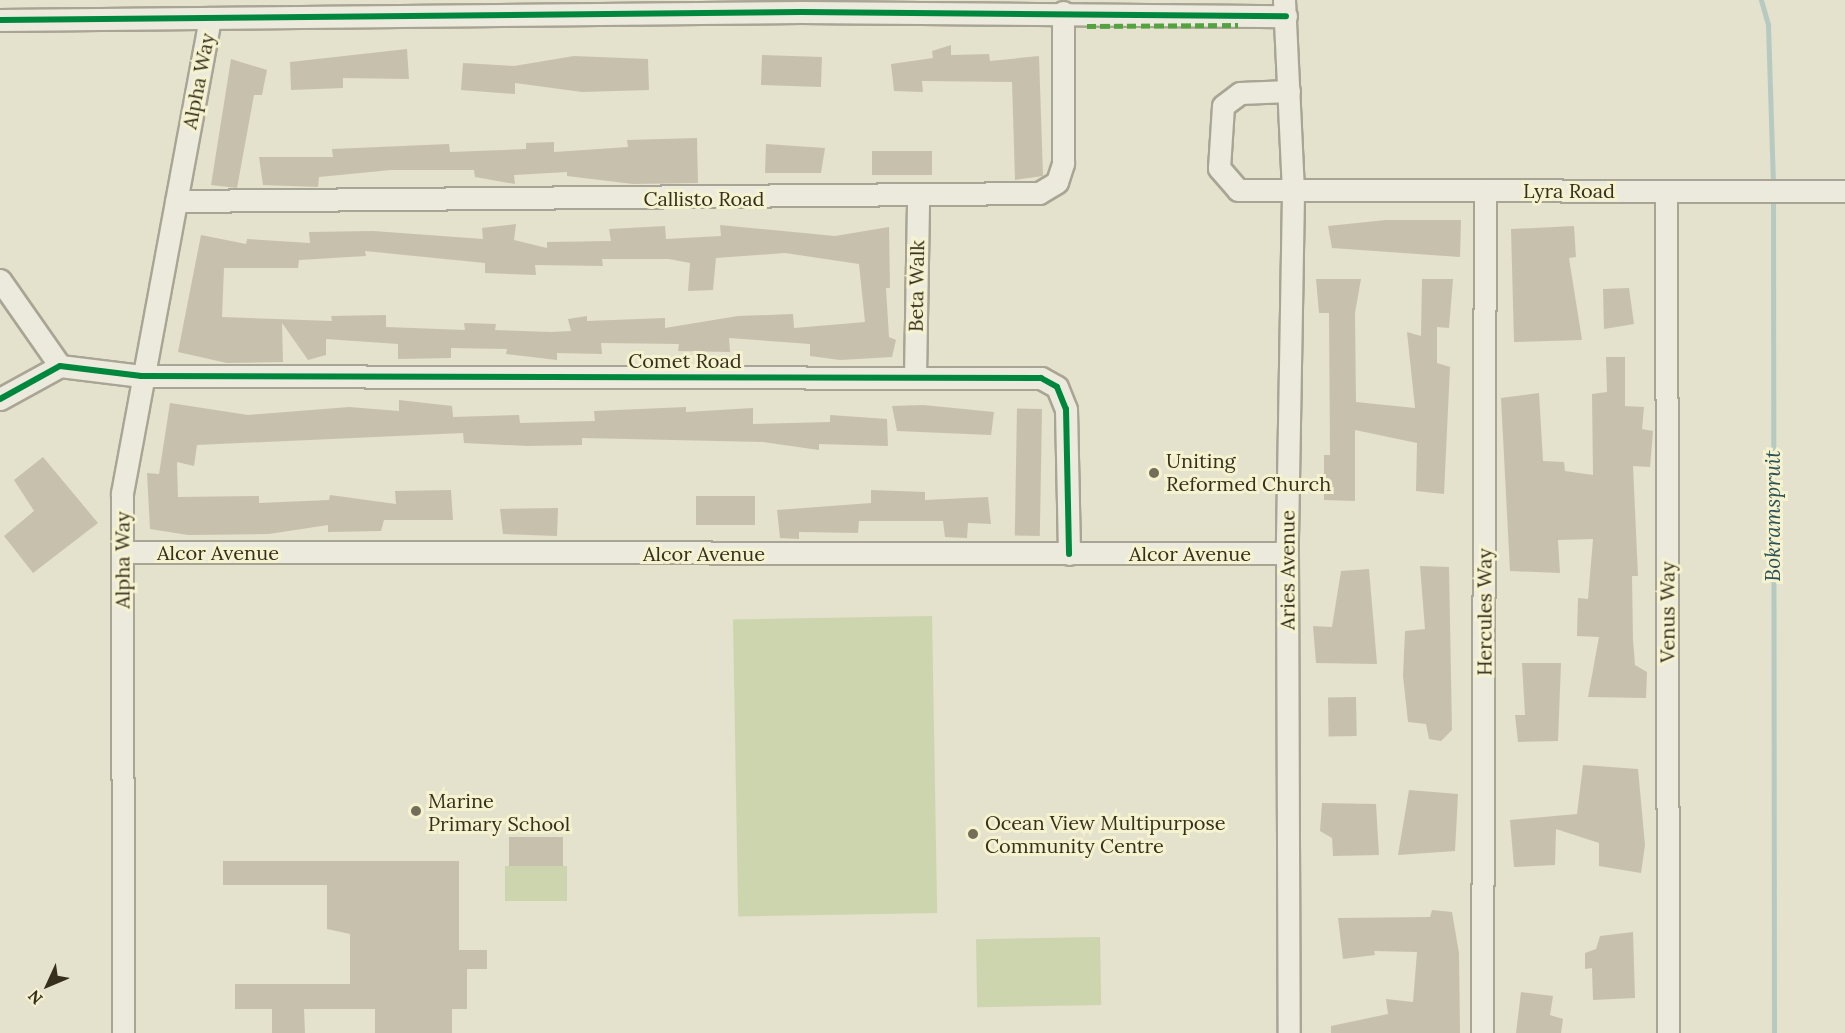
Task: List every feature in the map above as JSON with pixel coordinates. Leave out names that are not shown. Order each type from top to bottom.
[{"type":"street","name":"Alpha Way","points":[[123,1033],[122,552],[124,471],[210,18],[378,8],[1022,6],[1063,12],[1148,7],[1285,8]]},
{"type":"street","name":"Aries Avenue","points":[[1285,8],[1293,194],[1287,553],[1289,1033]]},
{"type":"street","name":"Callisto Road","points":[[176,201],[1030,195],[1057,182],[1063,163],[1063,12]]},
{"type":"street","points":[[0,20],[210,18]]},
{"type":"street","name":"Lyra Road","points":[[1289,91],[1240,93],[1223,106],[1219,168],[1238,190],[1293,194],[1485,190],[1845,191]]},
{"type":"street","name":"Hercules Way","points":[[1482,1033],[1485,190]]},
{"type":"street","name":"Venus Way","points":[[1666,190],[1668,1033]]},
{"type":"street","name":"Beta Walk","points":[[915,376],[918,197]]},
{"type":"street","points":[[0,279],[60,366],[0,399]]},
{"type":"street","name":"Comet Road","points":[[60,366],[141,376],[1041,378],[1057,387],[1069,429],[1069,554]]},
{"type":"street","name":"Alcor Avenue","points":[[122,552],[1287,553]]},
{"type":"green space","points":[[932,616],[937,913],[738,916],[733,619]]},
{"type":"green space","points":[[505,866],[567,866],[567,901],[505,901]]},
{"type":"green space","points":[[1100,937],[1101,1005],[977,1007],[976,939]]},
{"type":"building","points":[[951,45],[951,55],[989,54],[990,61],[1039,56],[1043,176],[1015,180],[1012,82],[922,81],[923,92],[894,91],[891,64],[933,58],[932,51]]},
{"type":"building","points":[[407,49],[409,79],[343,78],[343,88],[291,90],[290,62]]},
{"type":"building","points":[[762,55],[822,57],[821,87],[761,85]]},
{"type":"building","points":[[574,56],[648,59],[649,90],[582,92],[515,83],[515,94],[461,90],[463,63],[514,66]]},
{"type":"building","points":[[231,59],[267,70],[262,95],[254,95],[237,188],[211,185]]},
{"type":"building","points":[[697,138],[698,183],[633,184],[567,176],[567,172],[514,175],[515,184],[475,177],[474,170],[391,170],[319,177],[318,187],[263,185],[259,157],[333,157],[332,149],[449,144],[450,152],[526,149],[526,143],[554,142],[554,152],[628,147],[627,140]]},
{"type":"building","points":[[766,144],[825,148],[821,173],[765,173]]},
{"type":"building","points":[[872,151],[932,151],[932,175],[872,175]]},
{"type":"building","points":[[1386,220],[1461,220],[1460,257],[1332,248],[1328,226]]},
{"type":"building","points":[[516,224],[514,240],[547,248],[547,242],[611,241],[609,229],[665,226],[666,239],[721,236],[720,225],[835,236],[889,227],[890,288],[886,288],[889,337],[896,340],[892,357],[840,360],[810,356],[810,344],[729,338],[730,352],[678,351],[679,344],[601,343],[602,354],[557,353],[557,360],[506,354],[507,349],[451,348],[451,358],[398,359],[398,344],[326,339],[326,355],[308,360],[282,323],[283,362],[227,363],[178,352],[201,235],[246,244],[247,239],[310,243],[309,232],[373,231],[483,239],[482,228]],"holes":[[[365,251],[485,263],[485,273],[536,275],[535,265],[603,266],[602,259],[669,259],[690,263],[688,291],[713,290],[716,258],[785,253],[859,264],[865,322],[794,328],[793,314],[738,316],[665,328],[665,318],[587,321],[587,316],[568,319],[571,331],[551,332],[495,330],[496,324],[464,323],[465,330],[386,327],[386,315],[331,316],[332,321],[222,317],[224,268],[298,268],[299,260],[366,256]]]},
{"type":"building","points":[[1574,226],[1576,257],[1569,258],[1582,340],[1514,342],[1511,229]]},
{"type":"building","points":[[1316,279],[1361,279],[1355,313],[1356,402],[1415,408],[1407,332],[1421,336],[1422,279],[1453,279],[1449,328],[1437,327],[1437,363],[1450,367],[1444,494],[1416,491],[1417,443],[1355,430],[1355,501],[1324,500],[1324,455],[1330,455],[1329,313],[1319,313]]},
{"type":"building","points":[[1629,288],[1634,324],[1604,329],[1603,289]]},
{"type":"building","points":[[1606,357],[1625,357],[1625,406],[1644,407],[1642,429],[1653,431],[1650,467],[1633,466],[1638,576],[1632,576],[1633,640],[1635,665],[1647,672],[1646,698],[1588,697],[1599,637],[1577,636],[1578,598],[1588,599],[1593,539],[1558,540],[1560,573],[1510,571],[1501,398],[1539,393],[1543,461],[1564,462],[1565,471],[1593,475],[1592,394],[1607,392]]},
{"type":"building","points":[[399,400],[452,406],[453,417],[519,415],[520,423],[595,421],[594,411],[686,407],[686,412],[753,408],[753,424],[830,422],[830,415],[887,419],[888,446],[819,444],[819,450],[763,442],[582,438],[582,445],[527,446],[464,443],[463,433],[197,445],[194,466],[177,462],[178,497],[259,496],[259,503],[329,500],[330,495],[396,504],[395,491],[451,490],[453,520],[384,520],[381,531],[328,532],[328,525],[269,534],[188,535],[150,529],[147,473],[159,474],[170,403],[248,415],[349,407],[399,411]]},
{"type":"building","points":[[923,405],[994,412],[991,435],[897,431],[892,406]]},
{"type":"building","points":[[1017,409],[1042,409],[1040,536],[1015,536]]},
{"type":"building","points":[[43,457],[98,523],[33,573],[4,536],[34,511],[14,480]]},
{"type":"building","points":[[871,490],[925,492],[925,500],[988,497],[991,524],[968,523],[967,538],[945,537],[943,521],[859,521],[858,533],[799,532],[799,539],[780,538],[777,510],[871,503]]},
{"type":"building","points":[[696,496],[755,496],[755,525],[696,525]]},
{"type":"building","points":[[558,508],[557,536],[503,534],[500,509]]},
{"type":"building","points":[[1420,566],[1449,567],[1452,730],[1441,741],[1429,739],[1426,724],[1408,722],[1403,676],[1405,631],[1425,629]]},
{"type":"building","points":[[1369,569],[1377,664],[1316,663],[1313,626],[1332,627],[1341,571]]},
{"type":"building","points":[[1522,663],[1561,663],[1558,741],[1518,742],[1515,715],[1525,715]]},
{"type":"building","points":[[1328,697],[1356,697],[1357,736],[1329,736]]},
{"type":"building","points":[[1583,765],[1638,769],[1645,845],[1641,873],[1599,866],[1599,843],[1556,829],[1555,865],[1514,867],[1510,820],[1577,814]]},
{"type":"building","points":[[1409,790],[1458,794],[1455,851],[1398,855]]},
{"type":"building","points":[[1322,803],[1376,804],[1379,855],[1333,856],[1332,838],[1320,831]]},
{"type":"building","points":[[509,837],[563,837],[563,866],[509,866]]},
{"type":"building","points":[[223,861],[459,861],[459,950],[487,950],[487,969],[467,969],[467,1009],[452,1009],[452,1033],[375,1033],[375,1009],[304,1009],[305,1033],[272,1033],[272,1009],[235,1009],[235,984],[350,984],[350,934],[327,929],[327,885],[223,885]]},
{"type":"building","points":[[1432,910],[1452,912],[1459,953],[1460,1033],[1331,1033],[1331,1026],[1388,1014],[1386,999],[1413,1002],[1417,952],[1374,951],[1375,955],[1343,959],[1338,918],[1430,917]]},
{"type":"building","points":[[1633,932],[1635,998],[1593,1000],[1592,968],[1585,969],[1585,953],[1596,949],[1600,936]]},
{"type":"building","points":[[1521,992],[1553,996],[1550,1015],[1563,1019],[1561,1033],[1516,1033]]},
{"type":"waterway","name":"Bokramspruit","points":[[1761,0],[1768,25],[1773,186]]},
{"type":"waterway","name":"Bokramspruit","points":[[1773,196],[1774,1033]]},
{"type":"marked path","points":[[1087,26],[1238,25]]},
{"type":"cycle path","points":[[0,20],[801,12],[1286,16]]},
{"type":"cycle path","points":[[0,399],[60,366],[141,376],[1041,378],[1057,387],[1066,409],[1069,554]]},
{"type":"place","name":"Uniting Reformed Church","points":[[1154,473]]},
{"type":"place","name":"Marine Primary School","points":[[416,811]]},
{"type":"place","name":"Ocean View Multipurpose Community Centre","points":[[973,834]]}]
